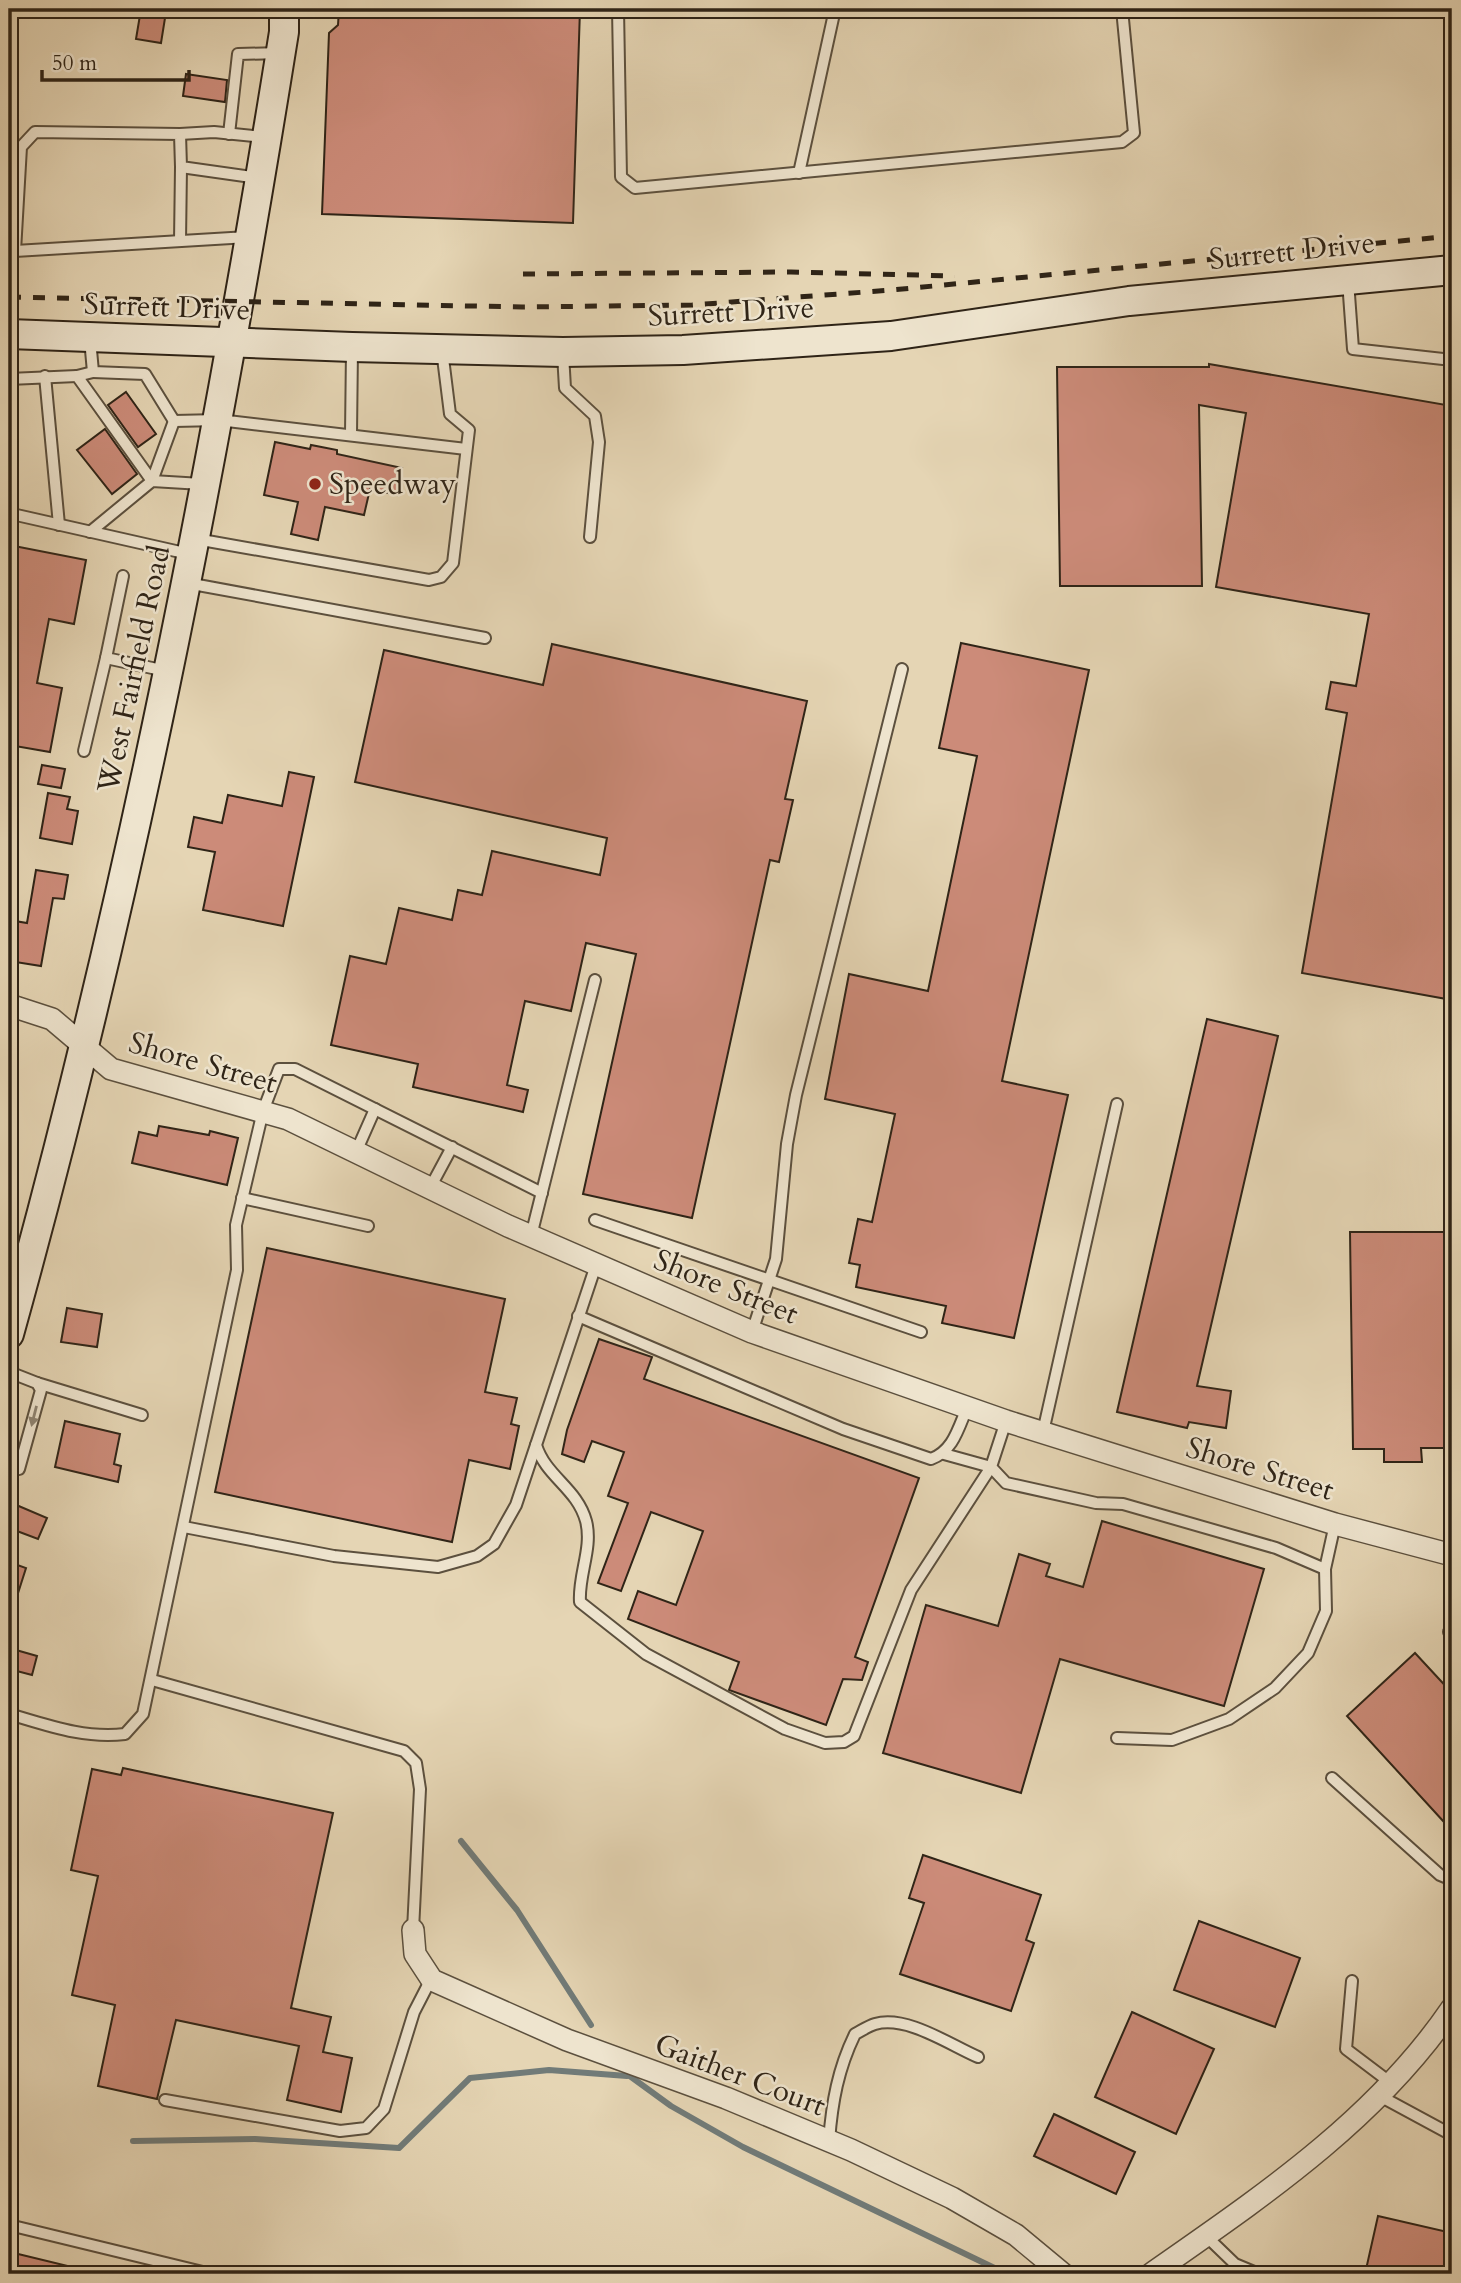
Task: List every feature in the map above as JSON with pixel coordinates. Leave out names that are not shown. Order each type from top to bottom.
[{"type":"street","name":"West Fairfield Road","points":[[11,1318],[82,1045],[169,671],[252,237],[281,53],[284,9]]},
{"type":"street","name":"Surrett Drive","points":[[9,334],[352,347],[563,352],[683,351],[891,336],[1129,301],[1452,270]]},
{"type":"street","name":"Shore Street","points":[[9,1005],[52,1020],[111,1069],[288,1119],[531,1236],[752,1332],[1006,1421],[1335,1524],[1452,1555]]},
{"type":"street","points":[[413,1930],[415,1954],[431,1979]]},
{"type":"street","name":"Gaither Court","points":[[431,1979],[567,2040],[726,2098],[829,2141],[952,2198],[1016,2235],[1063,2274]]},
{"type":"street","points":[[1151,2274],[1297,2171],[1385,2089],[1450,2016]]},
{"type":"lane","points":[[618,9],[621,177],[635,188],[1122,142],[1134,133],[1122,9]]},
{"type":"lane","points":[[799,173],[835,9]]},
{"type":"lane","points":[[229,134],[238,54],[281,53]]},
{"type":"lane","points":[[252,237],[12,254],[21,147],[35,132],[229,134],[268,138]]},
{"type":"lane","points":[[180,134],[180,241]]},
{"type":"lane","points":[[181,167],[261,178]]},
{"type":"lane","points":[[1348,278],[1353,349],[1452,360]]},
{"type":"lane","points":[[89,337],[93,372]]},
{"type":"lane","points":[[351,433],[352,347]]},
{"type":"lane","points":[[9,457],[12,514],[90,532],[429,580],[441,577],[453,563],[469,430],[450,414],[442,349]]},
{"type":"lane","points":[[563,352],[565,388],[595,416],[599,442],[590,537]]},
{"type":"lane","points":[[9,379],[77,376],[93,372],[145,374],[174,421]]},
{"type":"lane","points":[[45,376],[59,525]]},
{"type":"lane","points":[[77,376],[152,481]]},
{"type":"lane","points":[[174,421],[219,420],[351,433],[466,449]]},
{"type":"lane","points":[[90,532],[152,481],[174,421]]},
{"type":"lane","points":[[152,481],[206,484]]},
{"type":"lane","points":[[84,751],[122,576]]},
{"type":"lane","points":[[187,583],[485,638]]},
{"type":"lane","points":[[106,658],[169,671]]},
{"type":"lane","points":[[752,1332],[776,1259],[788,1143],[796,1095],[901,669]]},
{"type":"lane","points":[[531,1236],[596,980]]},
{"type":"lane","points":[[9,1714],[72,1732],[103,1736],[125,1734],[142,1714],[152,1680],[237,1270],[236,1225],[263,1111],[279,1069],[295,1069],[542,1192]]},
{"type":"lane","points":[[1043,1432],[1117,1104]]},
{"type":"lane","points":[[356,1152],[375,1109]]},
{"type":"lane","points":[[430,1188],[452,1147]]},
{"type":"lane","points":[[242,1198],[368,1226]]},
{"type":"lane","points":[[595,1220],[921,1332]]},
{"type":"lane","points":[[184,1527],[334,1556],[438,1567],[477,1556],[494,1544],[516,1505],[596,1265]]},
{"type":"lane","points":[[578,1316],[843,1429],[931,1459],[944,1454],[955,1437],[967,1408]]},
{"type":"lane","points":[[9,1372],[142,1415]]},
{"type":"lane","points":[[9,1471],[19,1469],[41,1390],[37,1383]]},
{"type":"lane","points":[[536,1445],[541,1461],[552,1477],[570,1489],[586,1523],[584,1569],[578,1584],[580,1602],[646,1654],[785,1729],[825,1743],[844,1742],[854,1736],[911,1590],[991,1467],[1006,1421]]},
{"type":"lane","points":[[944,1454],[991,1467],[1006,1483],[1096,1503],[1124,1504],[1276,1548],[1325,1569]]},
{"type":"lane","points":[[1117,1738],[1172,1740],[1229,1719],[1275,1688],[1308,1653],[1326,1611],[1325,1569],[1335,1524]]},
{"type":"lane","points":[[152,1680],[404,1751],[416,1763],[421,1789],[413,1930]]},
{"type":"lane","points":[[1332,1778],[1440,1875],[1452,1880]]},
{"type":"lane","points":[[165,2100],[340,2131],[366,2128],[384,2109],[414,2011],[431,1979]]},
{"type":"lane","points":[[1352,1981],[1346,2049],[1385,2089],[1452,2135]]},
{"type":"lane","points":[[829,2141],[837,2080],[855,2034],[874,2024],[888,2022],[911,2027],[978,2057]]},
{"type":"lane","points":[[9,2225],[211,2274]]},
{"type":"lane","points":[[1206,2236],[1235,2264],[1259,2274]]},
{"type":"building","points":[[339,9],[580,9],[573,223],[322,214],[329,33],[338,25]]},
{"type":"building","points":[[140,15],[165,18],[161,43],[136,39]]},
{"type":"building","points":[[186,74],[227,80],[225,102],[183,96]]},
{"type":"building","points":[[1209,364],[1452,406],[1452,1000],[1302,973],[1347,713],[1326,709],[1331,682],[1356,686],[1369,614],[1216,587],[1246,413],[1199,405],[1202,586],[1060,586],[1057,367],[1209,367]]},
{"type":"building","points":[[126,392],[156,434],[138,447],[108,405]]},
{"type":"building","points":[[105,429],[137,474],[112,494],[77,450]]},
{"type":"building","points":[[275,442],[310,449],[311,445],[337,450],[337,454],[402,468],[397,495],[370,489],[364,515],[325,507],[318,540],[291,534],[298,502],[264,495]]},
{"type":"building","points":[[9,545],[86,560],[74,624],[49,619],[37,683],[62,688],[50,752],[9,745]]},
{"type":"building","points":[[961,643],[1089,670],[1002,1081],[1068,1095],[1014,1338],[942,1323],[946,1306],[856,1287],[860,1265],[849,1263],[858,1219],[872,1222],[895,1114],[825,1099],[849,974],[928,991],[977,756],[939,748]]},
{"type":"building","points":[[552,644],[807,701],[785,799],[793,800],[779,862],[770,860],[692,1218],[583,1194],[636,954],[586,943],[571,1011],[525,1001],[507,1085],[528,1090],[523,1112],[413,1087],[418,1064],[331,1045],[350,956],[386,964],[399,908],[452,920],[458,890],[482,895],[492,851],[600,875],[607,838],[355,782],[384,650],[543,685]]},
{"type":"building","points":[[42,765],[65,769],[61,788],[38,784]]},
{"type":"building","points":[[289,772],[314,777],[283,926],[203,910],[215,852],[188,847],[194,817],[222,823],[228,795],[282,806]]},
{"type":"building","points":[[48,793],[70,797],[67,809],[78,811],[72,844],[40,838]]},
{"type":"building","points":[[36,870],[68,875],[64,899],[53,898],[41,966],[9,961],[9,920],[27,923]]},
{"type":"building","points":[[1207,1019],[1278,1036],[1197,1386],[1231,1391],[1226,1428],[1189,1422],[1187,1428],[1117,1412]]},
{"type":"building","points":[[159,1126],[209,1135],[210,1131],[238,1138],[227,1185],[132,1163],[139,1132],[157,1136]]},
{"type":"building","points":[[1350,1232],[1452,1232],[1452,1448],[1421,1448],[1422,1462],[1384,1462],[1384,1449],[1353,1449]]},
{"type":"building","points":[[267,1248],[505,1299],[485,1392],[517,1398],[511,1424],[519,1426],[510,1469],[469,1460],[452,1542],[215,1492]]},
{"type":"building","points":[[67,1308],[102,1314],[97,1347],[61,1342]]},
{"type":"building","points":[[599,1339],[652,1357],[644,1379],[919,1478],[855,1657],[868,1662],[862,1680],[843,1679],[826,1725],[729,1690],[739,1662],[628,1619],[638,1591],[676,1605],[703,1531],[651,1512],[621,1591],[598,1583],[628,1503],[608,1496],[624,1452],[592,1441],[584,1462],[562,1454],[567,1430]]},
{"type":"building","points":[[65,1421],[120,1434],[114,1464],[121,1466],[118,1482],[55,1467]]},
{"type":"building","points":[[14,1504],[47,1518],[38,1539],[9,1528]]},
{"type":"building","points":[[1102,1521],[1264,1569],[1224,1706],[1060,1659],[1021,1793],[883,1753],[926,1605],[998,1626],[1019,1554],[1050,1564],[1046,1576],[1083,1587]]},
{"type":"building","points":[[9,1562],[26,1568],[12,1612],[9,1611]]},
{"type":"building","points":[[9,1648],[37,1656],[32,1675],[9,1669]]},
{"type":"building","points":[[1415,1653],[1452,1693],[1452,1815],[1444,1822],[1347,1716]]},
{"type":"building","points":[[123,1768],[333,1813],[291,2008],[331,2017],[323,2052],[352,2058],[341,2112],[287,2100],[299,2046],[176,2020],[157,2099],[98,2086],[115,2005],[72,1995],[98,1876],[71,1870],[92,1769],[121,1775]]},
{"type":"building","points":[[923,1855],[1041,1895],[1026,1940],[1034,1943],[1011,2011],[900,1974],[924,1903],[909,1898]]},
{"type":"building","points":[[1199,1921],[1300,1958],[1275,2027],[1174,1990]]},
{"type":"building","points":[[1132,2012],[1214,2049],[1176,2134],[1095,2097]]},
{"type":"building","points":[[1054,2114],[1135,2152],[1116,2194],[1034,2156]]},
{"type":"building","points":[[1378,2216],[1452,2233],[1452,2274],[1365,2274]]},
{"type":"building","points":[[14,2253],[76,2268],[76,2274],[9,2274]]},
{"type":"waterway","points":[[461,1841],[517,1910],[591,2025]]},
{"type":"waterway","points":[[133,2141],[255,2139],[399,2148],[470,2078],[549,2070],[627,2076]]},
{"type":"waterway","points":[[627,2074],[671,2106],[743,2147],[1007,2274]]},
{"type":"railway","points":[[9,297],[522,307],[692,305],[892,290],[1452,236]]},
{"type":"railway","points":[[523,274],[791,272],[955,276]]},
{"type":"place","name":"Speedway","points":[[315,484]]}]
